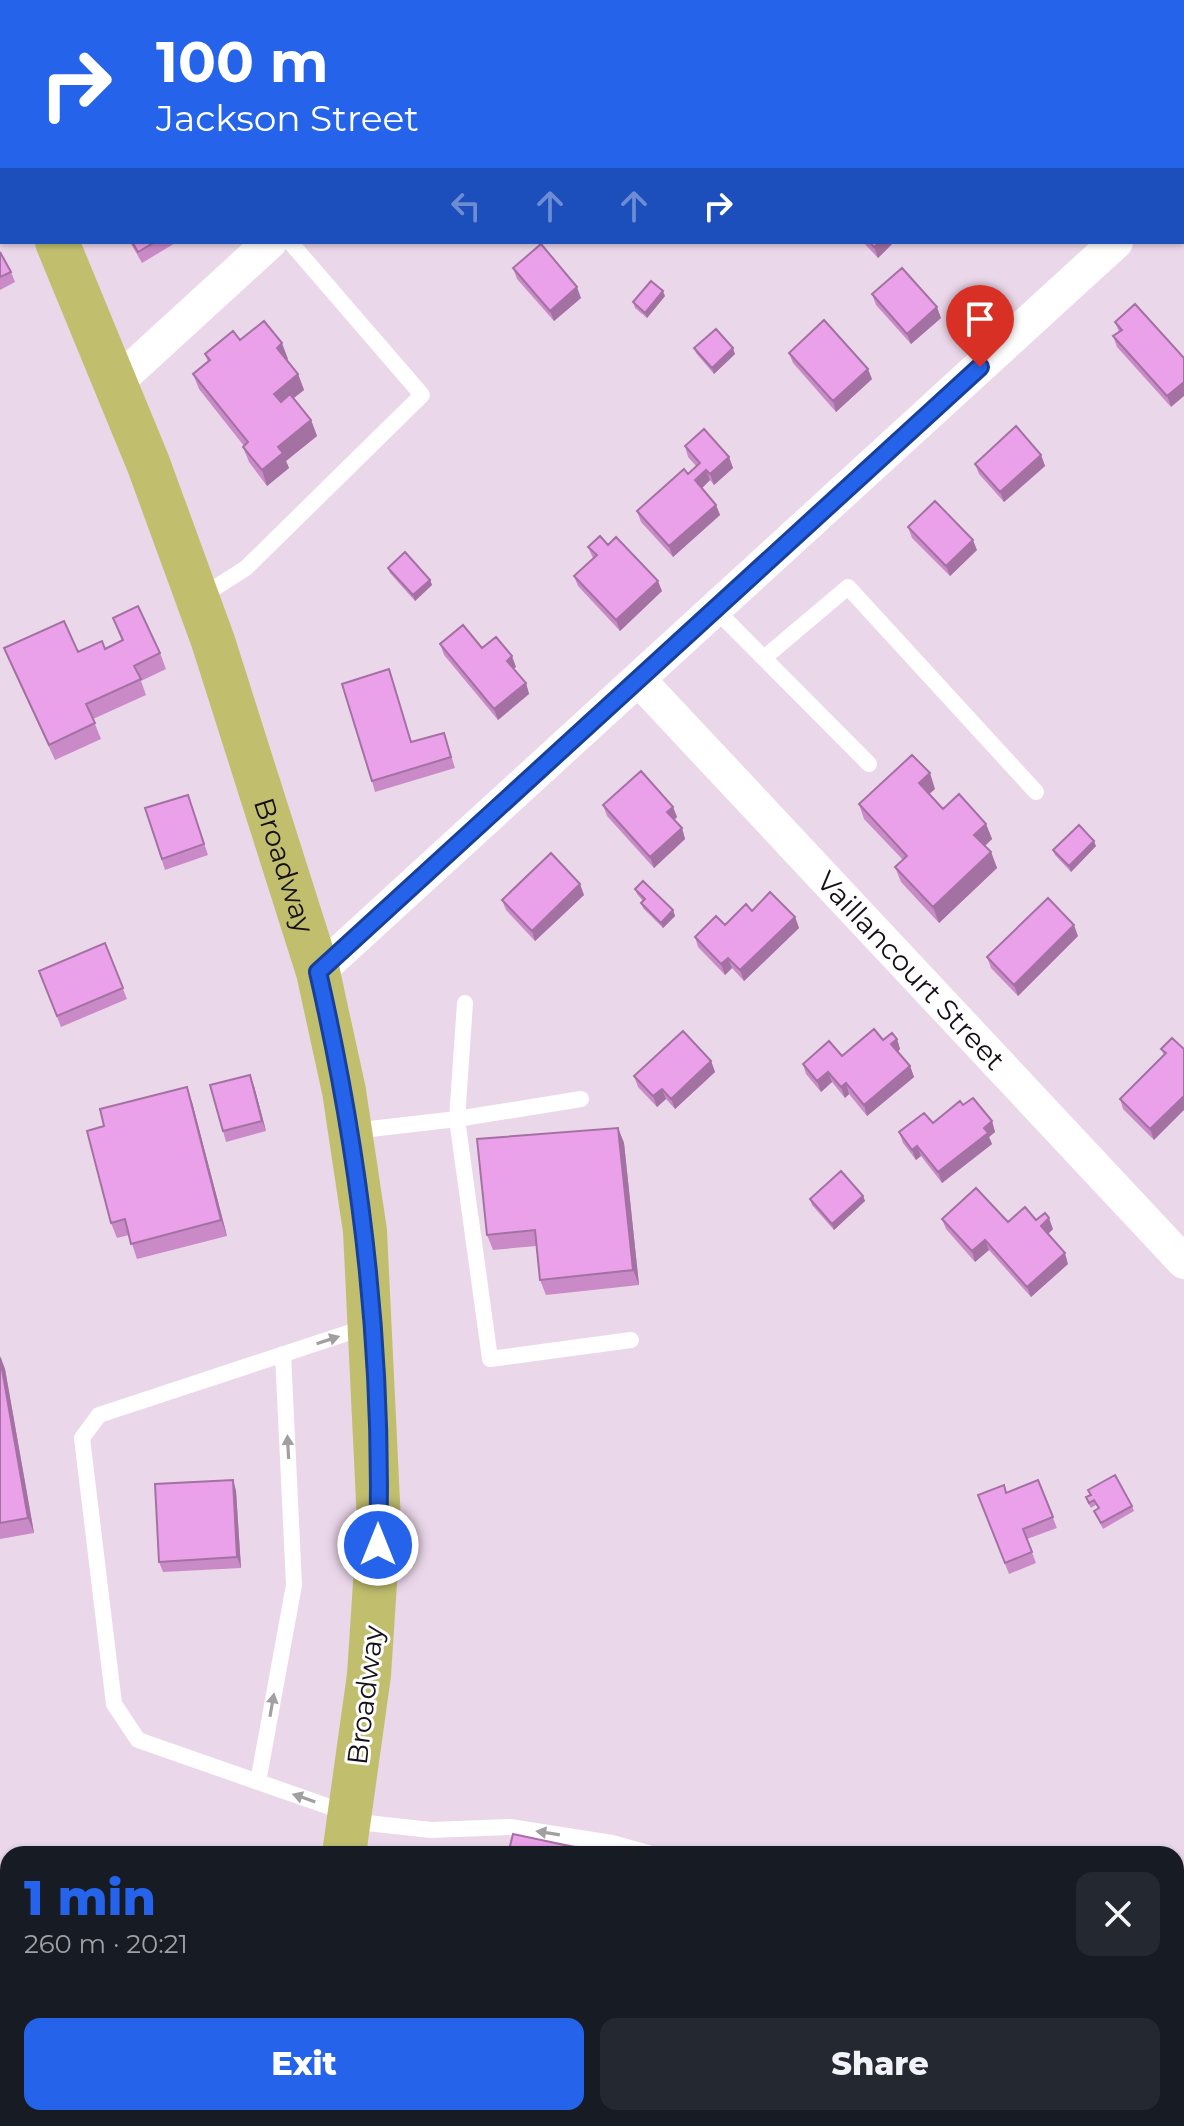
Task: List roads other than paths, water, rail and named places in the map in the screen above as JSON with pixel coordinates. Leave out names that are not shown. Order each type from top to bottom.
[{"type":"main road","name":"Broadway","points":[[58,244],[116,383],[198,599],[318,972],[351,1131],[365,1231],[372,1325],[379,1522],[376,1592],[347,1830]]},
{"type":"street","points":[[116,383],[268,244]]},
{"type":"street","points":[[318,972],[1114,244]]},
{"type":"street","name":"Vaillancourt Street","points":[[639,680],[1184,1262]]},
{"type":"lane","points":[[198,599],[246,568],[422,395],[292,244]]},
{"type":"lane","points":[[764,658],[848,587],[1036,792]]},
{"type":"lane","points":[[716,610],[869,764]]},
{"type":"lane","points":[[465,1003],[457,1119],[490,1359],[631,1340]]},
{"type":"lane","points":[[351,1131],[457,1119],[581,1099]]},
{"type":"lane","points":[[372,1325],[99,1415],[82,1438],[114,1704],[138,1740],[258,1782],[347,1830],[510,1827],[623,1846]]},
{"type":"lane","points":[[258,1782],[294,1585],[283,1354]]}]
